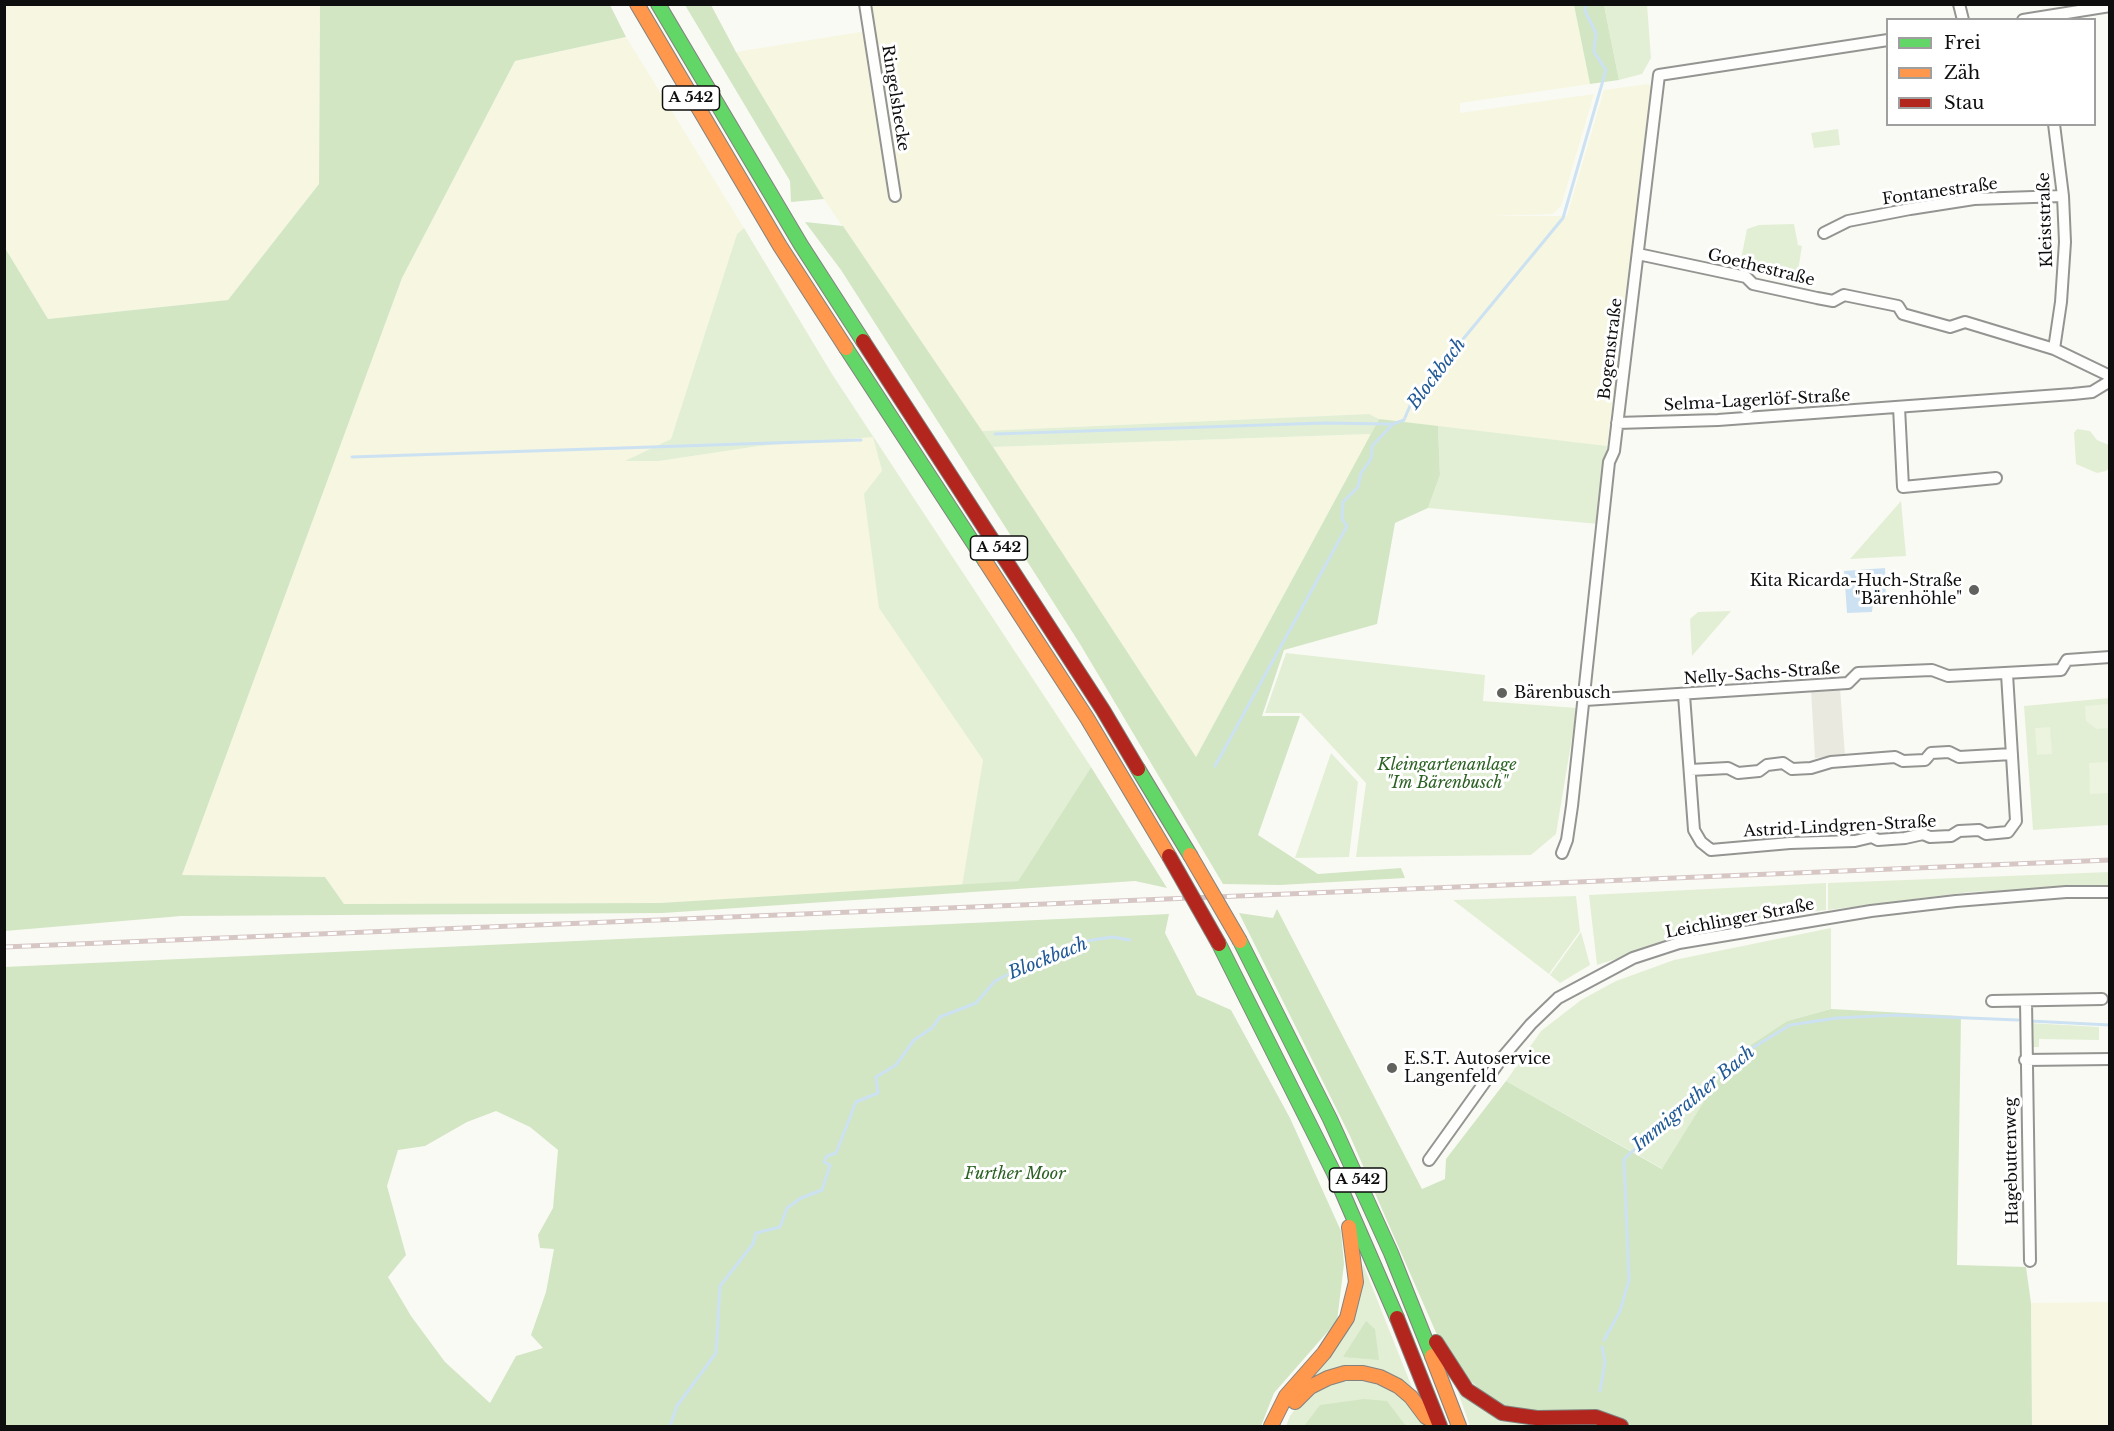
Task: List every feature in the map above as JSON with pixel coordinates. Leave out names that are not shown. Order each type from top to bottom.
[{"type":"highway","name":"A 542","points":[[637,4],[780,246],[1087,718],[1219,944],[1334,1173],[1405,1336],[1439,1425]]},
{"type":"highway","name":"A 542","points":[[658,4],[764,186],[1103,711],[1240,941],[1320,1100],[1391,1253],[1459,1426]]},
{"type":"highway","points":[[1271,1426],[1286,1396],[1339,1334],[1353,1302],[1356,1282],[1354,1251],[1349,1225],[1340,1205],[1334,1173]]},
{"type":"highway","points":[[1391,1253],[1417,1296],[1437,1345],[1454,1374],[1467,1390],[1482,1402],[1502,1413],[1518,1416],[1596,1417],[1621,1426]]},
{"type":"highway","points":[[1281,1426],[1298,1397],[1310,1387],[1345,1373],[1363,1372],[1398,1386],[1411,1396],[1426,1417],[1439,1425]]},
{"type":"highway","points":[[1575,1426],[1587,1426]]},
{"type":"street","name":"Ringelshecke","points":[[865,4],[895,196]]},
{"type":"street","points":[[2039,18],[2109,6]]},
{"type":"street","name":"Bogenstraße","points":[[1562,853],[1567,840],[1585,700],[1609,462],[1614,451],[1659,75],[1886,40]]},
{"type":"street","name":"Kleiststraße","points":[[2054,126],[2063,196],[2065,252],[2054,349]]},
{"type":"street","name":"Fontanestraße","points":[[1824,233],[1848,222],[1974,199],[2063,196]]},
{"type":"street","name":"Goethestraße","points":[[1638,254],[1746,277],[1753,284],[1833,301],[1844,295],[1898,306],[1903,315],[1950,327],[1965,322],[2054,349],[2109,376]]},
{"type":"street","name":"Selma-Lagerlöf-Straße","points":[[1617,423],[1718,420],[2092,392],[2109,381]]},
{"type":"street","points":[[1899,407],[1904,487],[1996,478]]},
{"type":"street","name":"Nelly-Sachs-Straße","points":[[1585,700],[1848,683],[1858,673],[1932,670],[1948,676],[2061,670],[2067,660],[2109,657]]},
{"type":"street","name":"Astrid-Lindgren-Straße","points":[[1684,695],[1694,830],[1701,842],[1711,849],[1855,841],[1872,837],[1878,840],[1923,834],[1930,837],[1951,836],[1959,831],[1979,830],[1986,834],[2008,832],[2016,821],[2007,674]]},
{"type":"street","points":[[1690,771],[1728,768],[1738,773],[1759,771],[1767,765],[1783,763],[1792,769],[1841,761],[1895,758],[1903,761],[1925,760],[1931,753],[1949,752],[1959,757],[2012,754]]},
{"type":"street","name":"Leichlinger Straße","points":[[1429,1160],[1502,1058],[1531,1024],[1558,998],[1633,958],[1679,943],[1871,911],[2011,897],[2109,892]]},
{"type":"street","points":[[1992,1001],[2102,999]]},
{"type":"street","name":"Hagebuttenweg","points":[[2026,1001],[2025,1060],[2030,1261]]},
{"type":"street","points":[[2025,1060],[2109,1059]]},
{"type":"green space","points":[[5,5],[320,5],[319,184],[228,300],[48,319],[5,248]]},
{"type":"green space","points":[[320,5],[610,5],[626,37],[515,61],[402,278],[182,875],[325,877],[344,904],[660,903],[1018,881],[1091,767],[1167,888],[1135,881],[663,913],[181,916],[5,931],[5,248],[48,319],[228,300],[319,184]]},
{"type":"green space","points":[[685,5],[711,5],[736,52],[824,199],[791,202],[790,181]]},
{"type":"green space","points":[[870,5],[1574,5],[1590,84],[1460,103],[1460,113],[1594,94],[1561,206],[1553,214],[1490,216],[1567,216],[1604,90],[1648,84],[1653,88],[1607,446],[1404,423],[1379,419],[1369,414],[982,431],[824,199],[736,52],[873,30]]},
{"type":"green space","points":[[1574,5],[1604,5],[1619,80],[1590,84]]},
{"type":"green space","points":[[1604,5],[1647,5],[1651,58],[1642,74],[1619,80]]},
{"type":"green space","points":[[626,37],[744,228],[737,234],[671,439],[626,461],[659,461],[759,446],[873,436],[882,471],[879,608],[983,760],[962,886],[660,903],[344,904],[325,877],[182,875],[402,278],[515,61]]},
{"type":"green space","points":[[1838,129],[1840,145],[1814,148],[1811,133]]},
{"type":"green space","points":[[805,222],[843,226],[993,447],[1196,757],[1379,419],[1438,426],[1440,475],[1428,508],[1395,523],[1377,624],[1284,650],[1262,716],[1300,716],[1258,835],[1318,874],[1401,868],[1405,878],[1280,885],[1223,884],[1080,644],[841,270]]},
{"type":"green space","points":[[1794,224],[1798,245],[1802,246],[1797,277],[1742,268],[1740,264],[1747,229],[1759,225]]},
{"type":"green space","points":[[744,228],[832,374],[1091,767],[1018,881],[962,886],[983,760],[879,608],[864,494],[882,471],[873,437],[759,446],[659,461],[625,461],[671,439],[737,234]]},
{"type":"green space","points":[[1369,414],[1379,419],[1371,434],[993,447],[982,431]]},
{"type":"green space","points":[[1438,426],[1607,446],[1598,524],[1428,508],[1440,475]]},
{"type":"green space","points":[[2077,429],[2090,431],[2097,440],[2109,445],[2109,468],[2106,471],[2097,473],[2076,464],[2074,433]]},
{"type":"green space","points":[[1371,434],[1196,757],[993,447]]},
{"type":"green space","points":[[1901,501],[1906,556],[1850,559]]},
{"type":"green space","points":[[1731,611],[1692,656],[1690,619],[1698,612]]},
{"type":"green space","name":"Kleingartenanlage \"Im Bärenbusch\"","points":[[1286,653],[1485,675],[1483,701],[1577,708],[1556,834],[1531,855],[1356,857],[1366,783],[1301,713],[1265,713]]},
{"type":"green space","points":[[2109,698],[2109,825],[2033,830],[2024,706]]},
{"type":"green space","points":[[2109,704],[2109,728],[2096,729],[2086,721],[2085,706]]},
{"type":"green space","points":[[2050,727],[2052,754],[2037,755],[2035,728]]},
{"type":"green space","points":[[1331,753],[1358,782],[1349,857],[1295,858]]},
{"type":"green space","points":[[2109,762],[2109,793],[2090,794],[2089,763]]},
{"type":"green space","points":[[2110,872],[2109,886],[1970,892],[1828,910],[1828,883]]},
{"type":"green space","points":[[1826,883],[1826,910],[1735,921],[1597,965],[1589,895]]},
{"type":"green space","points":[[1576,896],[1580,931],[1549,974],[1453,900]]},
{"type":"green space","points":[[1277,909],[1422,1189],[1445,1179],[1446,1159],[1506,1081],[1662,1169],[1731,1058],[1787,1021],[1831,1009],[1961,1016],[1957,1265],[2026,1267],[2031,1303],[2032,1426],[1631,1426],[1499,1407],[1448,1360],[1350,1136],[1239,913],[1273,918]]},
{"type":"green space","name":"Further Moor","points":[[1169,914],[1165,933],[1197,995],[1231,1010],[1290,1118],[1341,1231],[1344,1264],[1337,1321],[1274,1393],[1261,1426],[5,1426],[4,967]],"holes":[[[496,1111],[530,1127],[558,1150],[553,1208],[538,1235],[540,1248],[554,1249],[546,1292],[531,1335],[543,1348],[516,1356],[490,1403],[445,1362],[411,1316],[388,1277],[406,1255],[387,1186],[398,1150],[425,1146],[467,1122]]]},
{"type":"green space","points":[[1831,928],[1831,1009],[1787,1021],[1731,1058],[1663,1169],[1506,1081],[1541,1031],[1581,1000],[1616,981],[1674,960]]},
{"type":"green space","points":[[1581,932],[1590,965],[1560,983],[1550,975]]},
{"type":"green space","points":[[2030,1023],[2099,1027],[2099,1040],[2039,1039],[2039,1047],[2032,1047]]},
{"type":"green space","points":[[1363,1264],[1413,1390],[1382,1371],[1307,1378],[1360,1291]]},
{"type":"green space","points":[[2109,1302],[2109,1426],[2032,1426],[2031,1303]]},
{"type":"green space","points":[[1366,1321],[1375,1329],[1379,1360],[1343,1357]]},
{"type":"green space","points":[[1368,1378],[1404,1396],[1425,1426],[1286,1426],[1303,1398],[1319,1385]]},
{"type":"green space","points":[[1458,1392],[1547,1426],[1470,1426]]},
{"type":"green space","points":[[1364,1399],[1387,1401],[1406,1426],[1304,1426],[1320,1405]]},
{"type":"shaded area","points":[[1840,688],[1845,756],[1815,758],[1811,690]]},
{"type":"water","points":[[1885,568],[1886,602],[1873,604],[1872,612],[1847,613],[1844,571]]},
{"type":"waterway","name":"Blockbach","points":[[1215,766],[1347,526],[1342,519],[1343,502],[1358,487],[1361,473],[1371,459],[1372,446],[1393,424],[1404,420],[1412,401],[1563,218],[1606,70],[1594,52],[1596,33],[1585,11],[1586,4]]},
{"type":"waterway","points":[[995,434],[1324,423],[1392,424]]},
{"type":"waterway","points":[[352,457],[861,440]]},
{"type":"waterway","name":"Blockbach","points":[[670,1426],[677,1406],[716,1353],[720,1286],[753,1244],[756,1233],[780,1227],[787,1208],[801,1198],[822,1190],[830,1165],[824,1162],[827,1156],[836,1153],[856,1102],[878,1093],[876,1077],[896,1065],[914,1040],[932,1028],[940,1017],[976,1003],[995,981],[1037,960],[1086,941],[1112,937],[1130,940]]},
{"type":"waterway","name":"Immigrather Bach","points":[[1604,1340],[1620,1311],[1629,1280],[1624,1159],[1736,1058],[1790,1025],[1837,1018],[1895,1015],[2018,1020]]},
{"type":"waterway","name":"Immigrather Bach","points":[[2030,1021],[2110,1025]]},
{"type":"waterway","name":"Immigrather Bach","points":[[1600,1391],[1605,1362],[1602,1347]]},
{"type":"railway","points":[[4,947],[2110,860]]},
{"type":"traffic: fast","points":[[658,4],[801,245],[863,341]]},
{"type":"traffic: fast","points":[[846,348],[985,561]]},
{"type":"traffic: fast","points":[[1138,769],[1190,855]]},
{"type":"traffic: fast","points":[[1240,941],[1330,1119],[1391,1253],[1432,1356]]},
{"type":"traffic: fast","points":[[1219,944],[1334,1173],[1397,1318]]},
{"type":"traffic: slow","points":[[637,4],[780,246],[846,348]]},
{"type":"traffic: slow","points":[[985,561],[1087,718],[1169,856]]},
{"type":"traffic: slow","points":[[1190,855],[1240,941]]},
{"type":"traffic: slow","points":[[1271,1426],[1286,1396],[1324,1353],[1347,1318],[1356,1282],[1349,1227]]},
{"type":"traffic: slow","points":[[1432,1356],[1459,1426]]},
{"type":"traffic: slow","points":[[1295,1402],[1310,1387],[1328,1378],[1345,1373],[1363,1373],[1380,1377],[1398,1386],[1411,1397],[1426,1417],[1435,1422]]},
{"type":"traffic: jam","points":[[863,341],[1103,710],[1138,769]]},
{"type":"traffic: jam","points":[[1169,856],[1219,944]]},
{"type":"traffic: jam","points":[[1397,1318],[1440,1426]]},
{"type":"traffic: jam","points":[[1436,1342],[1467,1390],[1502,1413],[1537,1418],[1596,1417],[1621,1426]]},
{"type":"place","name":"Kita Ricarda-Huch-Straße \"Bärenhöhle\"","points":[[1974,590]]},
{"type":"place","name":"Bärenbusch","points":[[1502,693]]},
{"type":"place","name":"E.S.T. Autoservice Langenfeld","points":[[1392,1068]]}]
